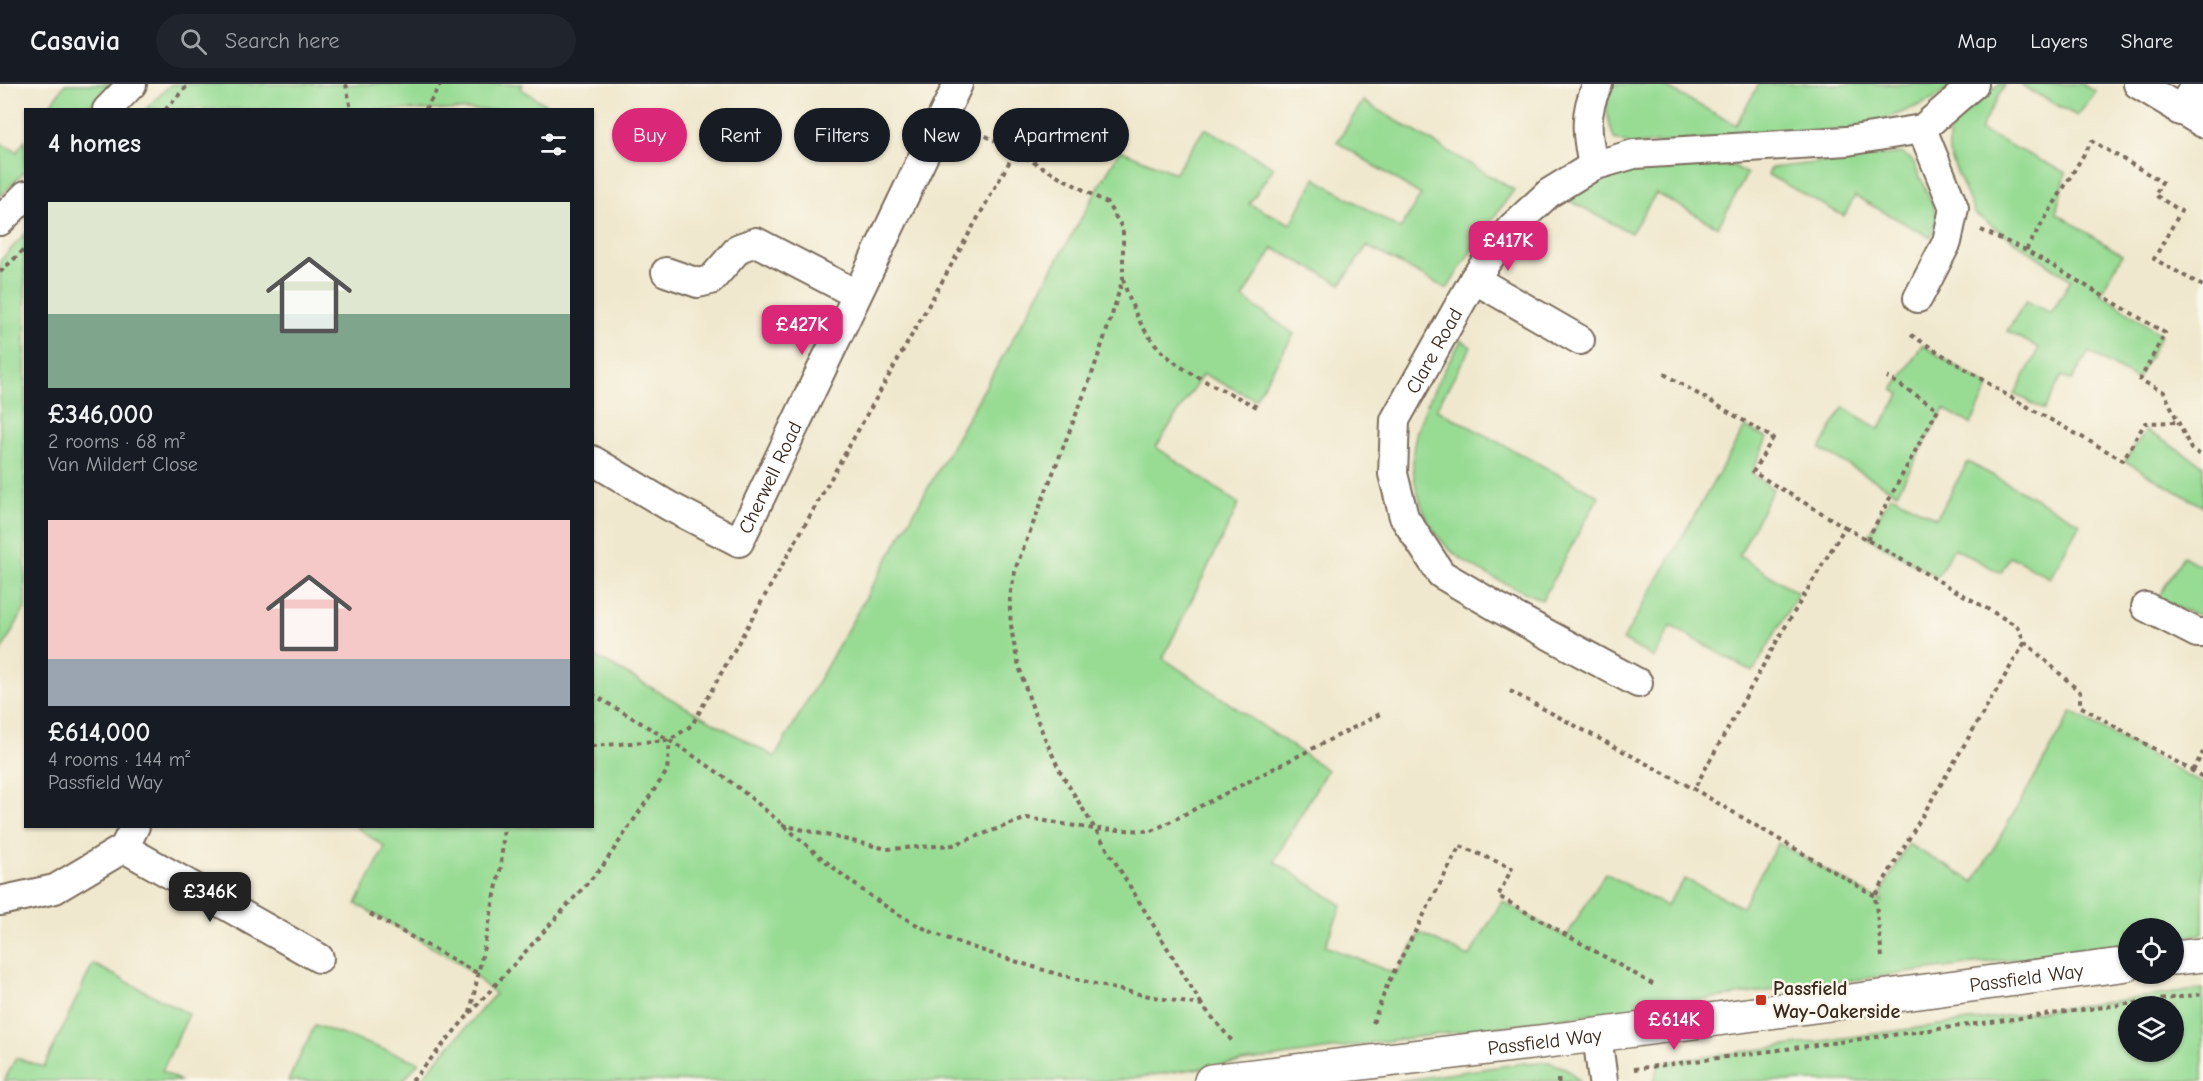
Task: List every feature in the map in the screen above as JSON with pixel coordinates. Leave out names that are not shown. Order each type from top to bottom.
[{"type":"street","points":[[109,108],[132,84]]},
{"type":"street","name":"Cherwell Road","points":[[945,108],[958,84]]},
{"type":"street","points":[[1593,166],[1587,134],[1589,101],[1598,84]]},
{"type":"street","points":[[1918,298],[1947,242],[1954,208],[1922,129],[1974,84]]},
{"type":"street","points":[[2138,84],[2191,117],[2196,84]]},
{"type":"street","name":"Clare Road","points":[[1638,682],[1491,618],[1441,573],[1404,518],[1393,474],[1395,420],[1474,279],[1511,228],[1549,193],[1593,166],[1634,154],[1847,141],[1922,129]]},
{"type":"street","name":"Cherwell Road","points":[[594,460],[669,506],[739,542],[919,162]]},
{"type":"street","points":[[0,221],[24,197]]},
{"type":"street","points":[[666,272],[698,283],[711,280],[739,248],[756,242],[856,294]]},
{"type":"street","points":[[1474,279],[1580,340]]},
{"type":"street","points":[[2146,607],[2197,633],[2203,633]]},
{"type":"street","points":[[0,901],[55,889],[129,837],[319,958]]},
{"type":"street","points":[[2184,957],[2203,955]]},
{"type":"street","name":"Passfield Way","points":[[1211,1081],[1597,1035],[2118,965]]},
{"type":"street","points":[[1597,1035],[1603,1081]]},
{"type":"path","points":[[167,108],[189,84]]},
{"type":"path","points":[[345,84],[351,108]]},
{"type":"path","points":[[426,108],[441,84]]},
{"type":"path","points":[[2026,250],[2092,141],[2162,182],[2155,195],[2181,211],[2154,259],[2203,286]]},
{"type":"path","points":[[594,746],[670,740],[692,725],[1009,162]]},
{"type":"path","points":[[1033,162],[1107,203],[1123,230],[1123,279],[1092,374],[1016,567],[1010,598],[1012,630],[1043,734],[1061,773],[1202,1005],[1232,1041]]},
{"type":"path","points":[[1951,224],[1975,228],[2026,250],[2165,333],[2140,380],[2164,392],[2191,449],[2203,456]]},
{"type":"path","points":[[0,272],[24,250]]},
{"type":"path","points":[[1123,279],[1139,321],[1157,347],[1178,368],[1257,407]]},
{"type":"path","points":[[1911,335],[2010,397],[2123,460],[2145,423],[2178,422]]},
{"type":"path","points":[[1664,374],[1773,438],[1753,472],[2017,626],[2025,642],[2080,692],[2080,706],[2203,777]]},
{"type":"path","points":[[1867,540],[1938,409],[1887,377]]},
{"type":"path","points":[[1695,789],[1778,639],[1845,527]]},
{"type":"path","points":[[1882,957],[1875,896],[2025,642]]},
{"type":"path","points":[[1510,692],[1695,789],[1875,896]]},
{"type":"path","points":[[594,694],[670,740],[727,780],[824,862],[877,902],[911,922],[951,940],[1076,980],[1141,996],[1202,1005]]},
{"type":"path","points":[[782,825],[887,849],[954,845],[1027,818],[1094,829],[1152,831],[1380,714]]},
{"type":"path","points":[[412,1081],[602,867],[667,771],[670,740]]},
{"type":"path","points":[[2193,771],[2203,752]]},
{"type":"path","points":[[470,1013],[501,866],[504,828]]},
{"type":"path","points":[[1373,1023],[1388,982],[1460,846],[1512,868],[1498,896],[1656,986]]},
{"type":"path","points":[[370,914],[479,974]]},
{"type":"path","points":[[1633,1069],[2203,994]]},
{"type":"path","points":[[1556,1081],[1562,1081]]},
{"type":"green space","points":[[65,84],[112,84],[87,108],[48,108]]},
{"type":"green space","points":[[171,84],[523,84],[520,88],[548,106],[548,108],[147,108]]},
{"type":"green space","points":[[1612,84],[1660,84],[1736,125],[1759,84],[1953,84],[1934,99],[1862,129],[1631,145],[1614,139],[1607,105]]},
{"type":"green space","points":[[1999,84],[2005,84],[1980,130],[2066,173],[2056,213],[2122,255],[2101,293],[2161,335],[2137,380],[2089,352],[2072,380],[2062,376],[2044,410],[2015,394],[2039,348],[2007,331],[2026,301],[2051,313],[2071,280],[1975,214],[1949,153],[1949,135],[1956,121]]},
{"type":"green space","points":[[2019,84],[2081,84],[2096,92],[2077,116]]},
{"type":"green space","points":[[1363,101],[1514,190],[1483,232],[1447,289],[1367,246],[1341,284],[1273,248],[1243,298],[1294,334],[1255,399],[1203,374],[1156,447],[1239,504],[1163,658],[1327,770],[1274,861],[1342,905],[1325,946],[1396,974],[1420,933],[1469,957],[1502,901],[1566,937],[1605,873],[1666,906],[1685,879],[1742,907],[1778,843],[1882,902],[1882,891],[1908,844],[1974,882],[2072,712],[2203,784],[2203,934],[2184,937],[2184,918],[2118,918],[2118,945],[1372,1043],[1112,1081],[419,1081],[495,994],[460,963],[356,904],[385,847],[357,828],[594,828],[594,656],[775,757],[1113,162],[1129,162],[1129,154],[1175,173],[1205,128],[1274,167],[1249,204],[1291,224],[1315,178],[1400,229],[1421,195],[1337,142]]},
{"type":"green space","points":[[24,142],[24,172],[0,196],[0,143],[17,152]]},
{"type":"green space","points":[[1902,153],[1913,161],[1937,216],[1931,238],[1855,196],[1844,216],[1768,175],[1771,168]]},
{"type":"green space","points":[[1734,166],[1747,174],[1718,227],[1656,193],[1631,233],[1568,200],[1599,182],[1650,168]]},
{"type":"green space","points":[[24,235],[24,610],[0,653],[0,261]]},
{"type":"green space","points":[[1461,340],[1471,347],[1436,409],[1599,496],[1542,600],[1490,576],[1460,558],[1437,534],[1421,503],[1413,468],[1416,435],[1430,398]]},
{"type":"green space","points":[[1922,345],[1989,387],[1971,424],[1944,409],[1897,493],[1820,449],[1843,407],[1879,429],[1900,394],[1893,390]]},
{"type":"green space","points":[[1745,427],[1767,438],[1751,474],[1773,489],[1739,556],[1798,593],[1753,672],[1671,626],[1654,658],[1623,640]]},
{"type":"green space","points":[[2146,430],[2203,465],[2203,507],[2125,461]]},
{"type":"green space","points":[[1968,462],[2080,523],[2050,578],[2010,556],[2001,573],[1954,548],[1937,577],[1868,537],[1891,495],[1936,518]]},
{"type":"green space","points":[[2183,556],[2203,567],[2203,616],[2183,610],[2158,598]]},
{"type":"green space","points":[[93,964],[189,1014],[162,1071],[180,1081],[4,1081],[16,1058],[44,1067]]},
{"type":"green space","points":[[2203,989],[2203,1081],[1653,1081],[1660,1063],[2118,1001],[2118,1062],[2184,1062],[2184,996],[2152,996]]},
{"type":"green space","points":[[315,1025],[419,1062],[403,1081],[288,1081]]},
{"type":"green space","points":[[1549,1062],[1567,1069],[1579,1081],[1398,1081],[1524,1063]]},
{"type":"place","name":"Passfield Way-Oakerside","points":[[1761,1000]]}]
